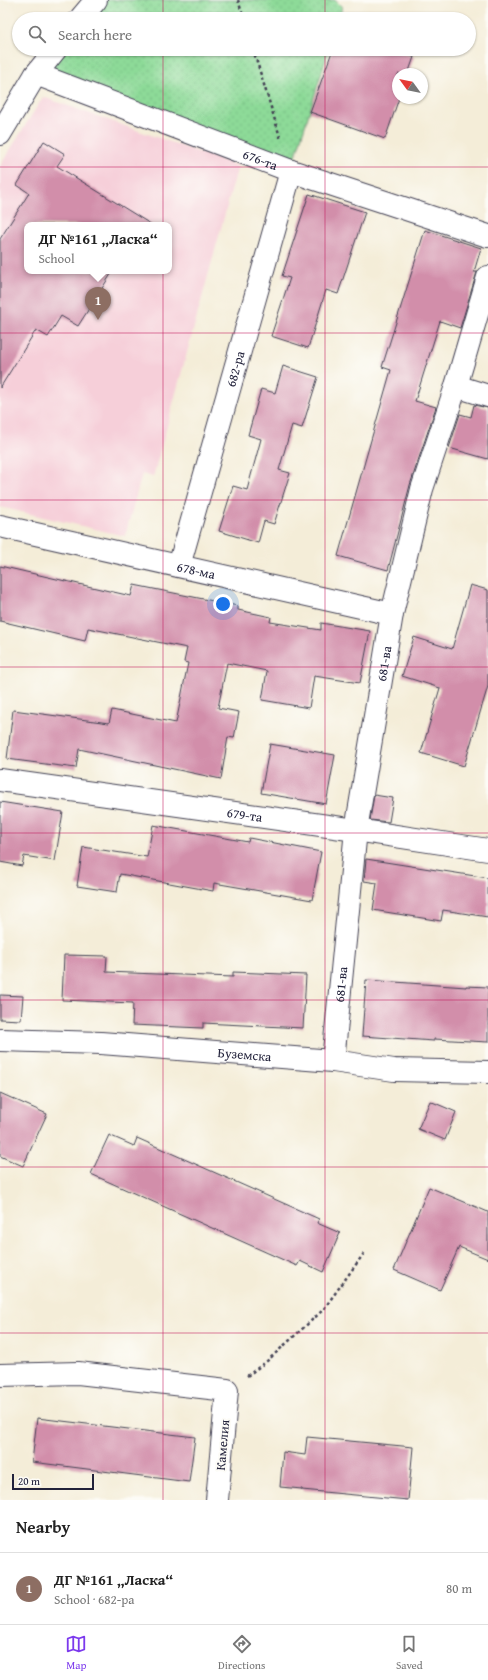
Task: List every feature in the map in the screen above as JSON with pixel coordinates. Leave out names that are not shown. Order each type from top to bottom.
[{"type":"street","points":[[86,12],[96,0]]},
{"type":"street","points":[[0,134],[36,74],[50,56]]},
{"type":"street","name":"676-та","points":[[36,74],[291,171],[488,236]]},
{"type":"street","name":"682-ра","points":[[179,566],[291,171]]},
{"type":"street","name":"681-ва","points":[[333,1061],[356,830],[392,614],[422,489],[456,386],[488,277]]},
{"type":"street","points":[[456,386],[488,396]]},
{"type":"street","name":"678-ма","points":[[0,526],[392,614]]},
{"type":"street","name":"679-та","points":[[0,780],[488,850]]},
{"type":"street","name":"Буземска","points":[[0,1040],[101,1043],[333,1061],[394,1070],[488,1072]]},
{"type":"street","points":[[0,1375],[78,1373],[227,1390]]},
{"type":"street","name":"Камелия","points":[[217,1500],[227,1390]]},
{"type":"path","points":[[238,0],[242,12]]},
{"type":"path","points":[[255,56],[291,171]]},
{"type":"path","points":[[227,1390],[267,1361],[323,1310],[365,1252]]},
{"type":"shaded area","points":[[43,97],[238,166],[153,477],[142,474],[125,536],[0,507],[0,166]]},
{"type":"green space","points":[[96,0],[335,0],[342,7],[341,12],[86,12]]},
{"type":"green space","points":[[50,56],[327,56],[291,171],[36,74]]},
{"type":"building","points":[[330,56],[414,57],[410,68],[392,68],[392,104],[397,104],[385,139],[310,112]]},
{"type":"building","points":[[44,141],[65,154],[57,166],[147,222],[24,222],[24,274],[111,274],[78,326],[61,316],[48,337],[36,330],[0,388],[0,239],[29,193],[17,185]]},
{"type":"building","points":[[309,194],[365,212],[338,294],[326,290],[308,348],[271,336],[290,278],[282,276]]},
{"type":"building","points":[[425,230],[481,248],[474,272],[477,272],[460,328],[440,321],[415,401],[436,407],[410,485],[388,570],[338,556],[391,370],[382,367]]},
{"type":"building","points":[[283,366],[318,377],[302,428],[292,425],[279,470],[290,473],[274,524],[264,521],[258,543],[219,531],[233,486],[247,490],[261,439],[248,435],[261,389],[275,393]]},
{"type":"building","points":[[474,405],[488,408],[488,459],[449,448],[460,414],[471,417]]},
{"type":"building","points":[[0,566],[131,596],[134,585],[238,606],[238,610],[271,617],[270,622],[321,630],[321,623],[370,631],[360,683],[314,676],[309,708],[262,700],[267,671],[227,663],[218,708],[239,712],[234,738],[228,737],[221,779],[79,749],[76,768],[7,759],[13,710],[109,723],[112,710],[176,723],[188,663],[184,662],[187,648],[88,628],[85,641],[0,621]]},
{"type":"building","points":[[470,585],[488,590],[488,686],[464,766],[421,753],[440,688],[402,676],[414,637],[452,649]]},
{"type":"building","points":[[270,744],[335,755],[326,804],[261,793]]},
{"type":"building","points":[[374,795],[393,798],[389,822],[370,820]]},
{"type":"building","points":[[0,802],[63,812],[55,861],[24,856],[22,866],[0,862]]},
{"type":"building","points":[[153,825],[248,842],[249,838],[321,852],[312,900],[214,883],[213,891],[120,874],[117,892],[77,886],[83,847],[147,857]]},
{"type":"building","points":[[366,859],[488,878],[488,917],[443,910],[441,921],[373,910],[377,883],[364,881]]},
{"type":"building","points":[[64,955],[107,956],[106,972],[233,977],[233,972],[306,975],[303,1028],[203,1023],[203,1028],[132,1025],[133,1003],[62,1000]]},
{"type":"building","points":[[366,980],[466,987],[488,987],[488,1042],[434,1039],[434,1041],[362,1036]]},
{"type":"building","points":[[0,995],[23,996],[21,1020],[0,1019]]},
{"type":"building","points":[[0,1093],[47,1114],[23,1166],[0,1156]]},
{"type":"building","points":[[430,1101],[456,1112],[445,1140],[418,1129]]},
{"type":"building","points":[[109,1135],[134,1146],[137,1138],[319,1219],[317,1223],[340,1233],[323,1272],[300,1261],[297,1266],[91,1174]]},
{"type":"building","points":[[429,1187],[488,1212],[488,1259],[459,1247],[440,1290],[394,1270]]},
{"type":"building","points":[[37,1418],[195,1437],[189,1482],[32,1462]]},
{"type":"building","points":[[307,1437],[413,1447],[408,1500],[280,1487],[283,1452],[305,1455]]},
{"type":"place","name":"ДГ №161 „Ласка“","points":[[98,320]]}]
